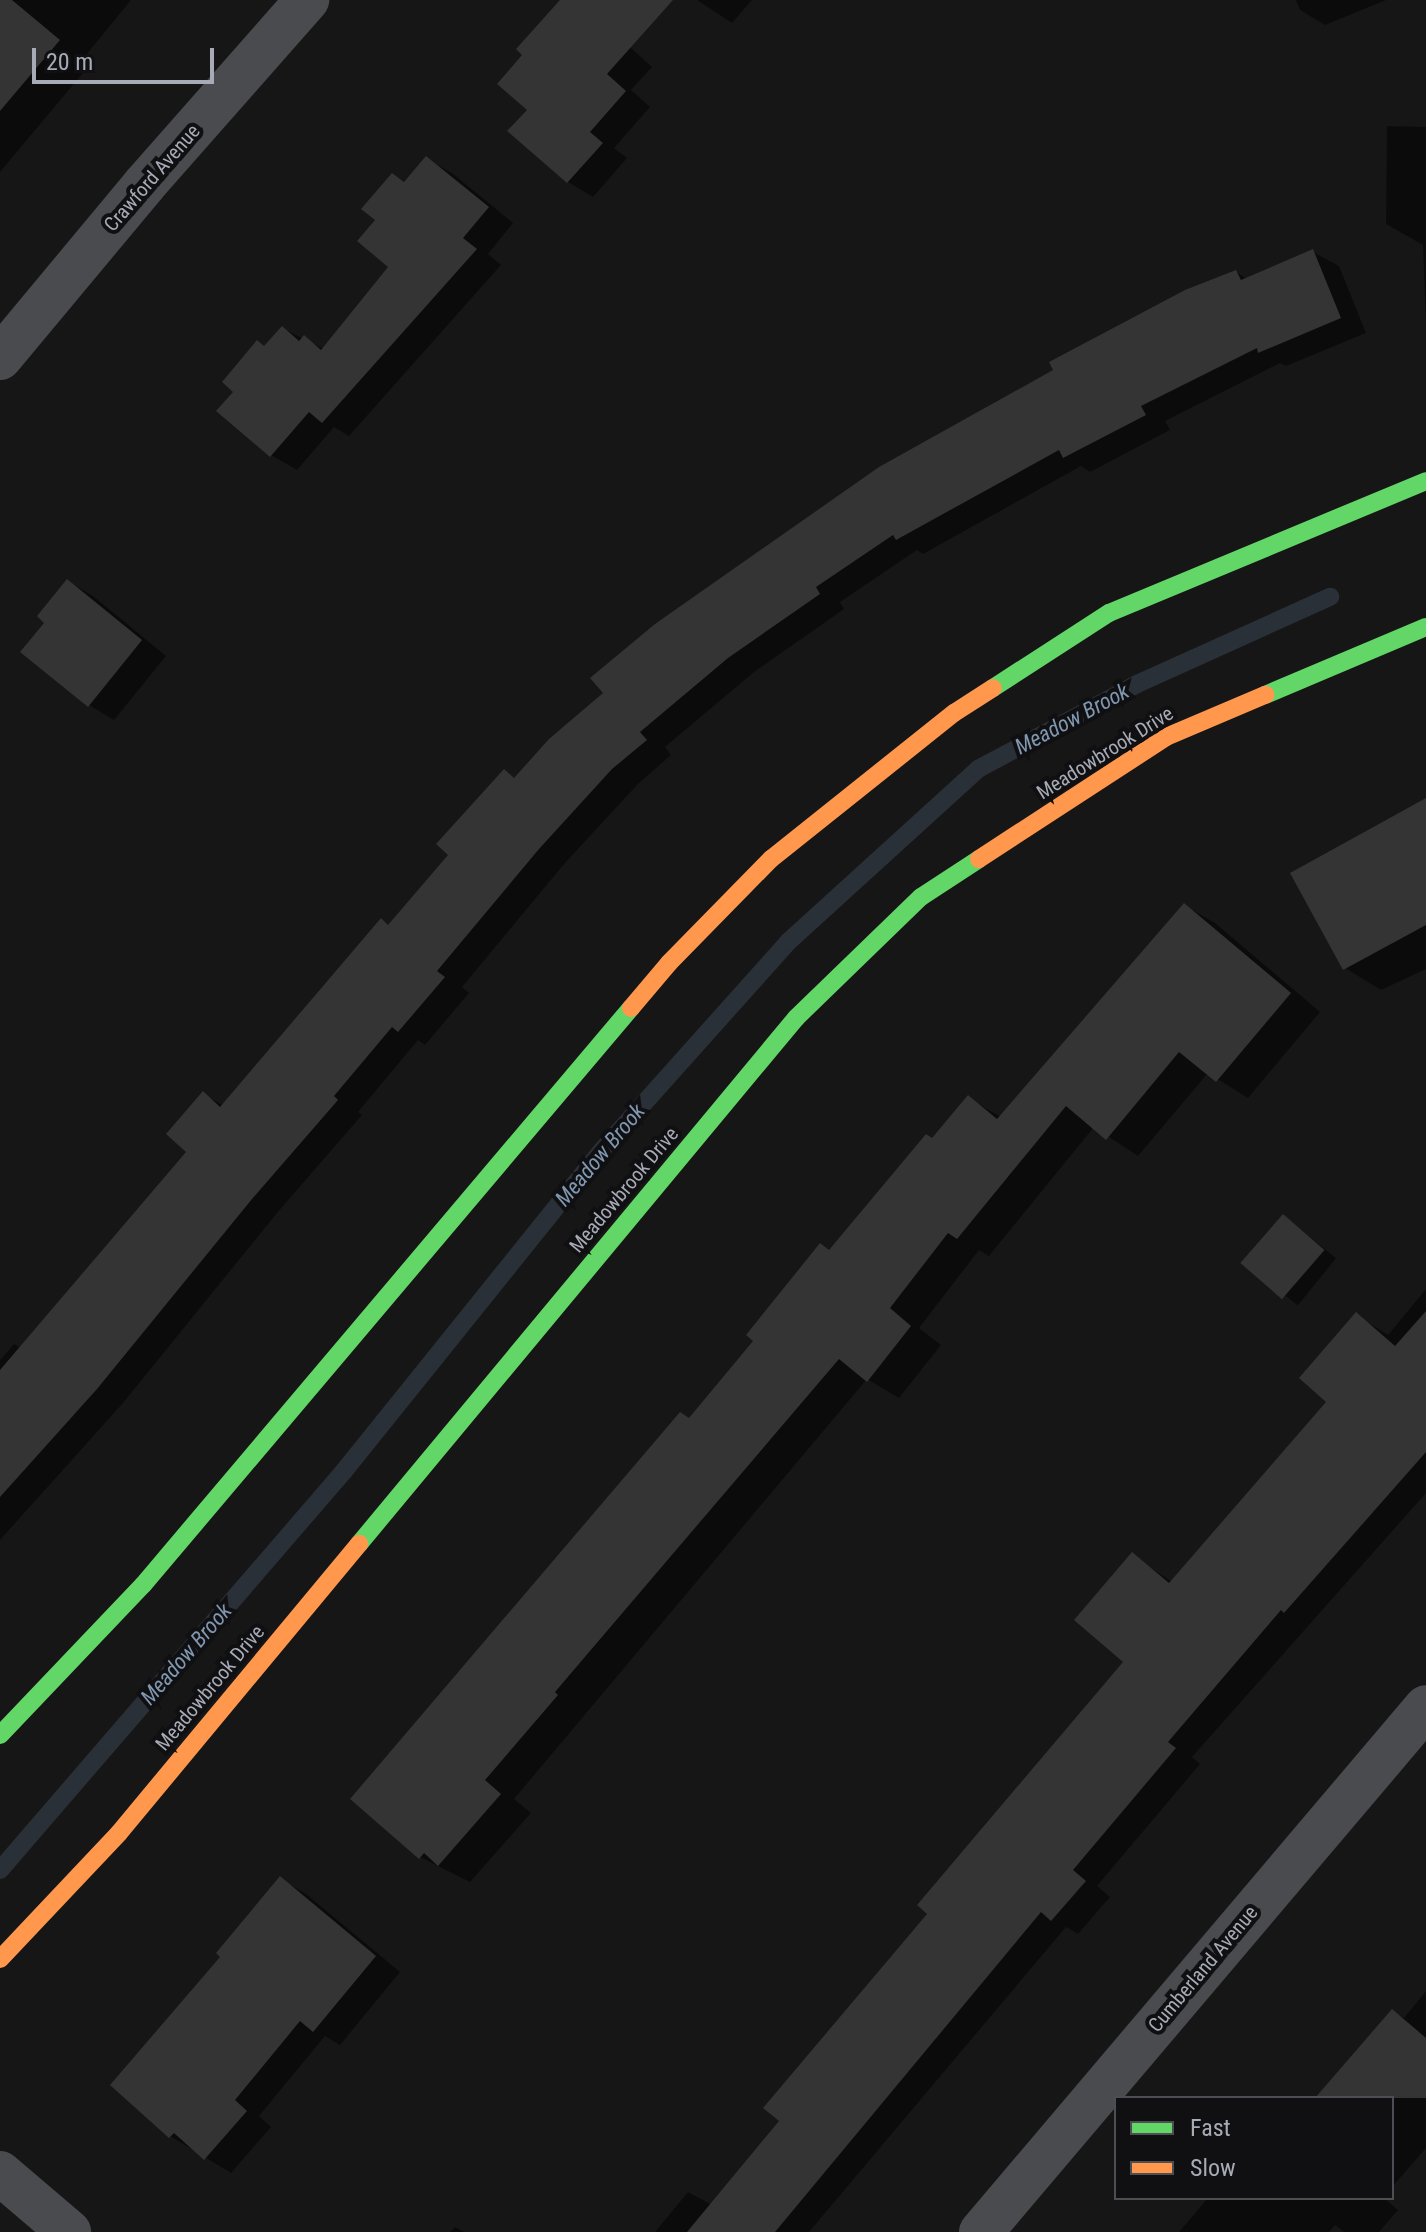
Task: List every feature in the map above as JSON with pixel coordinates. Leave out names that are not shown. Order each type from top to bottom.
[{"type":"street","name":"Crawford Avenue","points":[[0,358],[144,185],[307,0]]},
{"type":"street","points":[[0,1735],[143,1585],[669,963],[771,859],[954,713],[1109,613],[1426,481]]},
{"type":"street","name":"Meadowbrook Drive","points":[[0,1959],[119,1833],[796,1018],[921,897],[1166,737],[1426,627]]},
{"type":"street","name":"Cumberland Avenue","points":[[981,2232],[1426,1707]]},
{"type":"street","points":[[0,2173],[69,2232]]},
{"type":"building","points":[[0,0],[12,0],[60,40],[0,111]]},
{"type":"building","points":[[560,0],[673,0],[607,74],[626,91],[590,132],[603,143],[567,183],[507,131],[527,110],[497,84],[522,55],[516,49]]},
{"type":"building","points":[[426,156],[489,207],[463,238],[477,249],[322,423],[309,412],[270,457],[216,411],[233,392],[222,382],[257,340],[264,346],[282,326],[299,341],[304,335],[321,350],[388,267],[357,241],[375,220],[361,209],[392,173],[404,182]]},
{"type":"building","points":[[1313,249],[1341,318],[1258,353],[1257,348],[1141,406],[1146,415],[1063,458],[1059,450],[896,540],[893,535],[816,587],[820,594],[728,658],[640,732],[647,740],[612,769],[539,849],[437,971],[445,977],[398,1032],[392,1027],[334,1096],[338,1100],[252,1199],[97,1389],[0,1497],[0,1370],[186,1152],[166,1134],[203,1091],[220,1107],[381,918],[388,925],[448,855],[436,844],[504,769],[514,778],[549,739],[603,693],[590,678],[655,624],[879,467],[1053,370],[1049,362],[1185,290],[1236,270],[1241,280]]},
{"type":"building","points":[[67,579],[142,640],[88,707],[20,652],[44,623],[37,616]]},
{"type":"building","points":[[1426,798],[1426,925],[1343,970],[1290,873]]},
{"type":"building","points":[[1184,903],[1291,993],[1216,1082],[1179,1052],[1106,1140],[1066,1106],[957,1239],[948,1233],[890,1308],[911,1326],[867,1382],[839,1359],[555,1692],[558,1695],[485,1780],[501,1794],[438,1866],[424,1853],[419,1859],[350,1799],[680,1412],[689,1418],[753,1341],[746,1335],[820,1243],[829,1250],[926,1134],[932,1138],[968,1095],[997,1119]]},
{"type":"building","points":[[1283,1214],[1325,1250],[1282,1299],[1240,1263]]},
{"type":"building","points":[[1426,1311],[1426,1452],[1284,1613],[1281,1610],[1168,1742],[1176,1748],[1073,1870],[1086,1881],[1051,1921],[1041,1912],[775,2232],[687,2232],[779,2121],[763,2108],[927,1914],[917,1905],[1123,1662],[1074,1620],[1132,1552],[1169,1583],[1326,1402],[1299,1378],[1356,1312],[1395,1346]]},
{"type":"building","points":[[280,1876],[376,1956],[313,2032],[300,2021],[235,2100],[247,2111],[204,2160],[174,2133],[169,2138],[110,2085],[220,1957],[216,1953]]},
{"type":"building","points":[[1392,2009],[1426,2038],[1426,2098],[1317,2096]]},
{"type":"waterway","name":"Meadow Brook","points":[[0,1870],[344,1471],[603,1149],[788,942],[978,769],[1137,684],[1330,597]]},
{"type":"traffic: fast","points":[[993,688],[1109,613],[1426,481]]},
{"type":"traffic: fast","points":[[1265,695],[1426,627]]},
{"type":"traffic: fast","points":[[359,1544],[796,1018],[921,897],[979,859]]},
{"type":"traffic: fast","points":[[0,1735],[143,1585],[631,1008]]},
{"type":"traffic: slow","points":[[631,1008],[669,963],[771,859],[954,713],[993,688]]},
{"type":"traffic: slow","points":[[979,859],[1166,737],[1265,695]]},
{"type":"traffic: slow","points":[[0,1959],[119,1833],[359,1544]]}]
